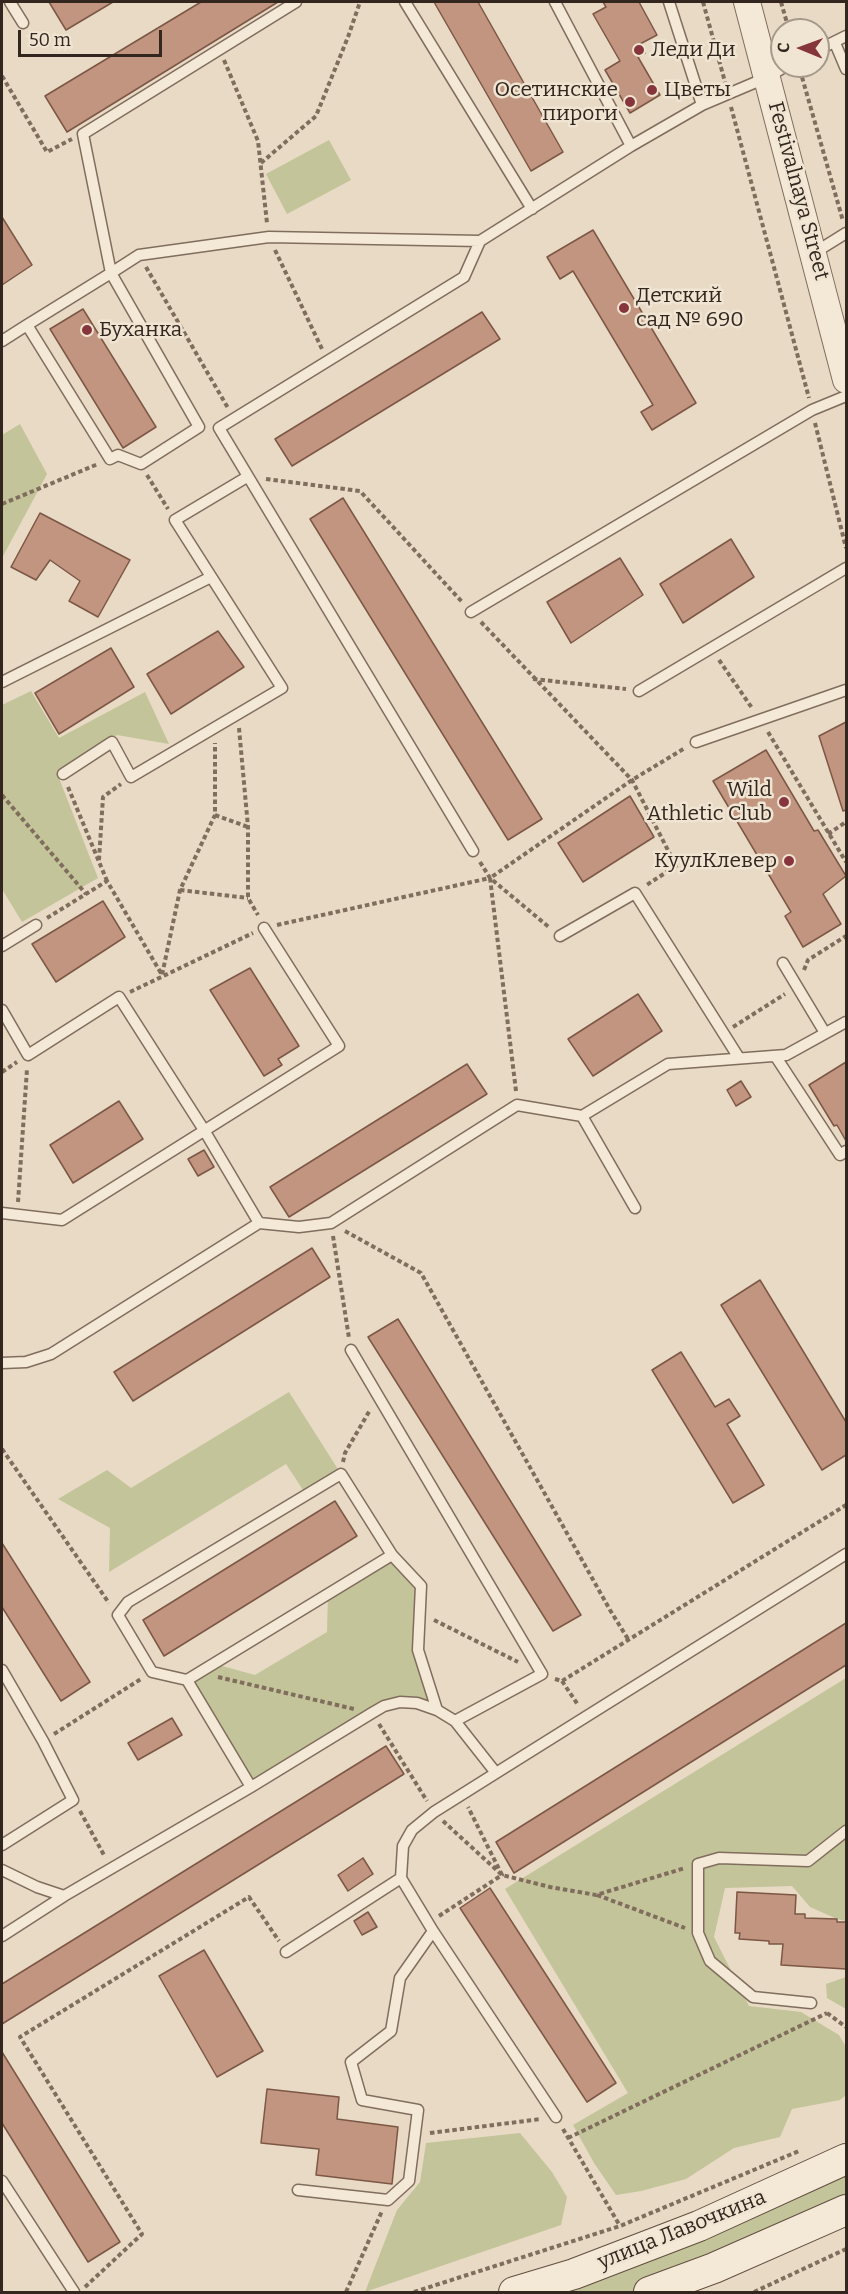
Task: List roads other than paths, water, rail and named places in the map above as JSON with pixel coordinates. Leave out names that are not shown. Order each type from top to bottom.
[{"type":"main road","name":"улица Лавочкина","points":[[514,2292],[574,2274],[699,2226],[846,2159]]},
{"type":"main road","points":[[649,2292],[714,2268],[846,2210]]},
{"type":"street","name":"Festivalnaya Street","points":[[747,2],[770,56]]},
{"type":"street","name":"Festivalnaya Street","points":[[778,78],[814,253],[846,380]]},
{"type":"lane","points":[[10,2],[23,23]]},
{"type":"lane","points":[[27,325],[110,459],[118,455],[141,464],[199,427],[111,273],[83,134],[296,2]]},
{"type":"lane","points":[[405,2],[532,209]]},
{"type":"lane","points":[[555,2],[631,146]]},
{"type":"lane","points":[[669,2],[702,105]]},
{"type":"lane","points":[[830,45],[846,36]]},
{"type":"lane","points":[[835,43],[846,69]]},
{"type":"lane","points":[[2,341],[138,255],[269,237],[480,241],[631,146],[702,105],[770,75]]},
{"type":"lane","points":[[814,253],[846,233]]},
{"type":"lane","points":[[473,851],[219,428],[464,277],[480,241]]},
{"type":"lane","points":[[471,612],[812,411],[846,396]]},
{"type":"lane","points":[[63,774],[112,742],[131,777],[282,688],[175,520],[247,477]]},
{"type":"lane","points":[[639,691],[846,568]]},
{"type":"lane","points":[[2,682],[211,577]]},
{"type":"lane","points":[[696,742],[846,690]]},
{"type":"lane","points":[[560,936],[635,893],[739,1058]]},
{"type":"lane","points":[[2,946],[36,925]]},
{"type":"lane","points":[[2,1213],[62,1220],[339,1046],[264,928]]},
{"type":"lane","points":[[783,963],[825,1033]]},
{"type":"lane","points":[[2,1011],[28,1055],[119,997],[260,1223]]},
{"type":"lane","points":[[2,1362],[26,1362],[51,1354],[260,1223],[299,1227],[331,1223],[517,1106],[582,1116],[668,1064],[786,1055],[846,1022]]},
{"type":"lane","points":[[776,1057],[840,1155],[846,1151]]},
{"type":"lane","points":[[582,1116],[636,1208]]},
{"type":"lane","points":[[351,1350],[542,1674],[455,1721]]},
{"type":"lane","points":[[392,1555],[187,1680],[152,1672],[118,1615],[128,1602],[341,1474],[392,1555],[421,1586],[418,1650],[437,1710]]},
{"type":"lane","points":[[556,2117],[401,1878],[404,1846],[412,1830],[434,1812],[846,1554]]},
{"type":"lane","points":[[2,1670],[43,1741],[73,1800],[2,1845]]},
{"type":"lane","points":[[187,1680],[251,1787]]},
{"type":"lane","points":[[2,1936],[64,1896],[384,1706],[400,1702],[417,1703],[437,1710],[455,1721],[496,1773]]},
{"type":"lane","points":[[811,2003],[753,1997],[710,1961],[698,1933],[698,1864],[719,1858],[808,1861],[846,1831]]},
{"type":"lane","points":[[2,1870],[37,1887],[64,1896]]},
{"type":"lane","points":[[286,1952],[401,1878]]},
{"type":"lane","points":[[298,2190],[388,2200],[408,2181],[418,2110],[362,2100],[351,2062],[391,2031],[400,1978],[431,1927]]},
{"type":"lane","points":[[2,2181],[74,2292]]},
{"type":"place","name":"Леди Ди","points":[[639,50]]},
{"type":"place","name":"Цветы","points":[[652,90]]},
{"type":"place","name":"Осетинские пироги","points":[[630,102]]},
{"type":"place","name":"Детский сад № 690","points":[[624,308]]},
{"type":"place","name":"Буханка","points":[[87,330]]},
{"type":"place","name":"Wild Athletic Club","points":[[784,802]]},
{"type":"place","name":"КуулКлевер","points":[[789,861]]}]
